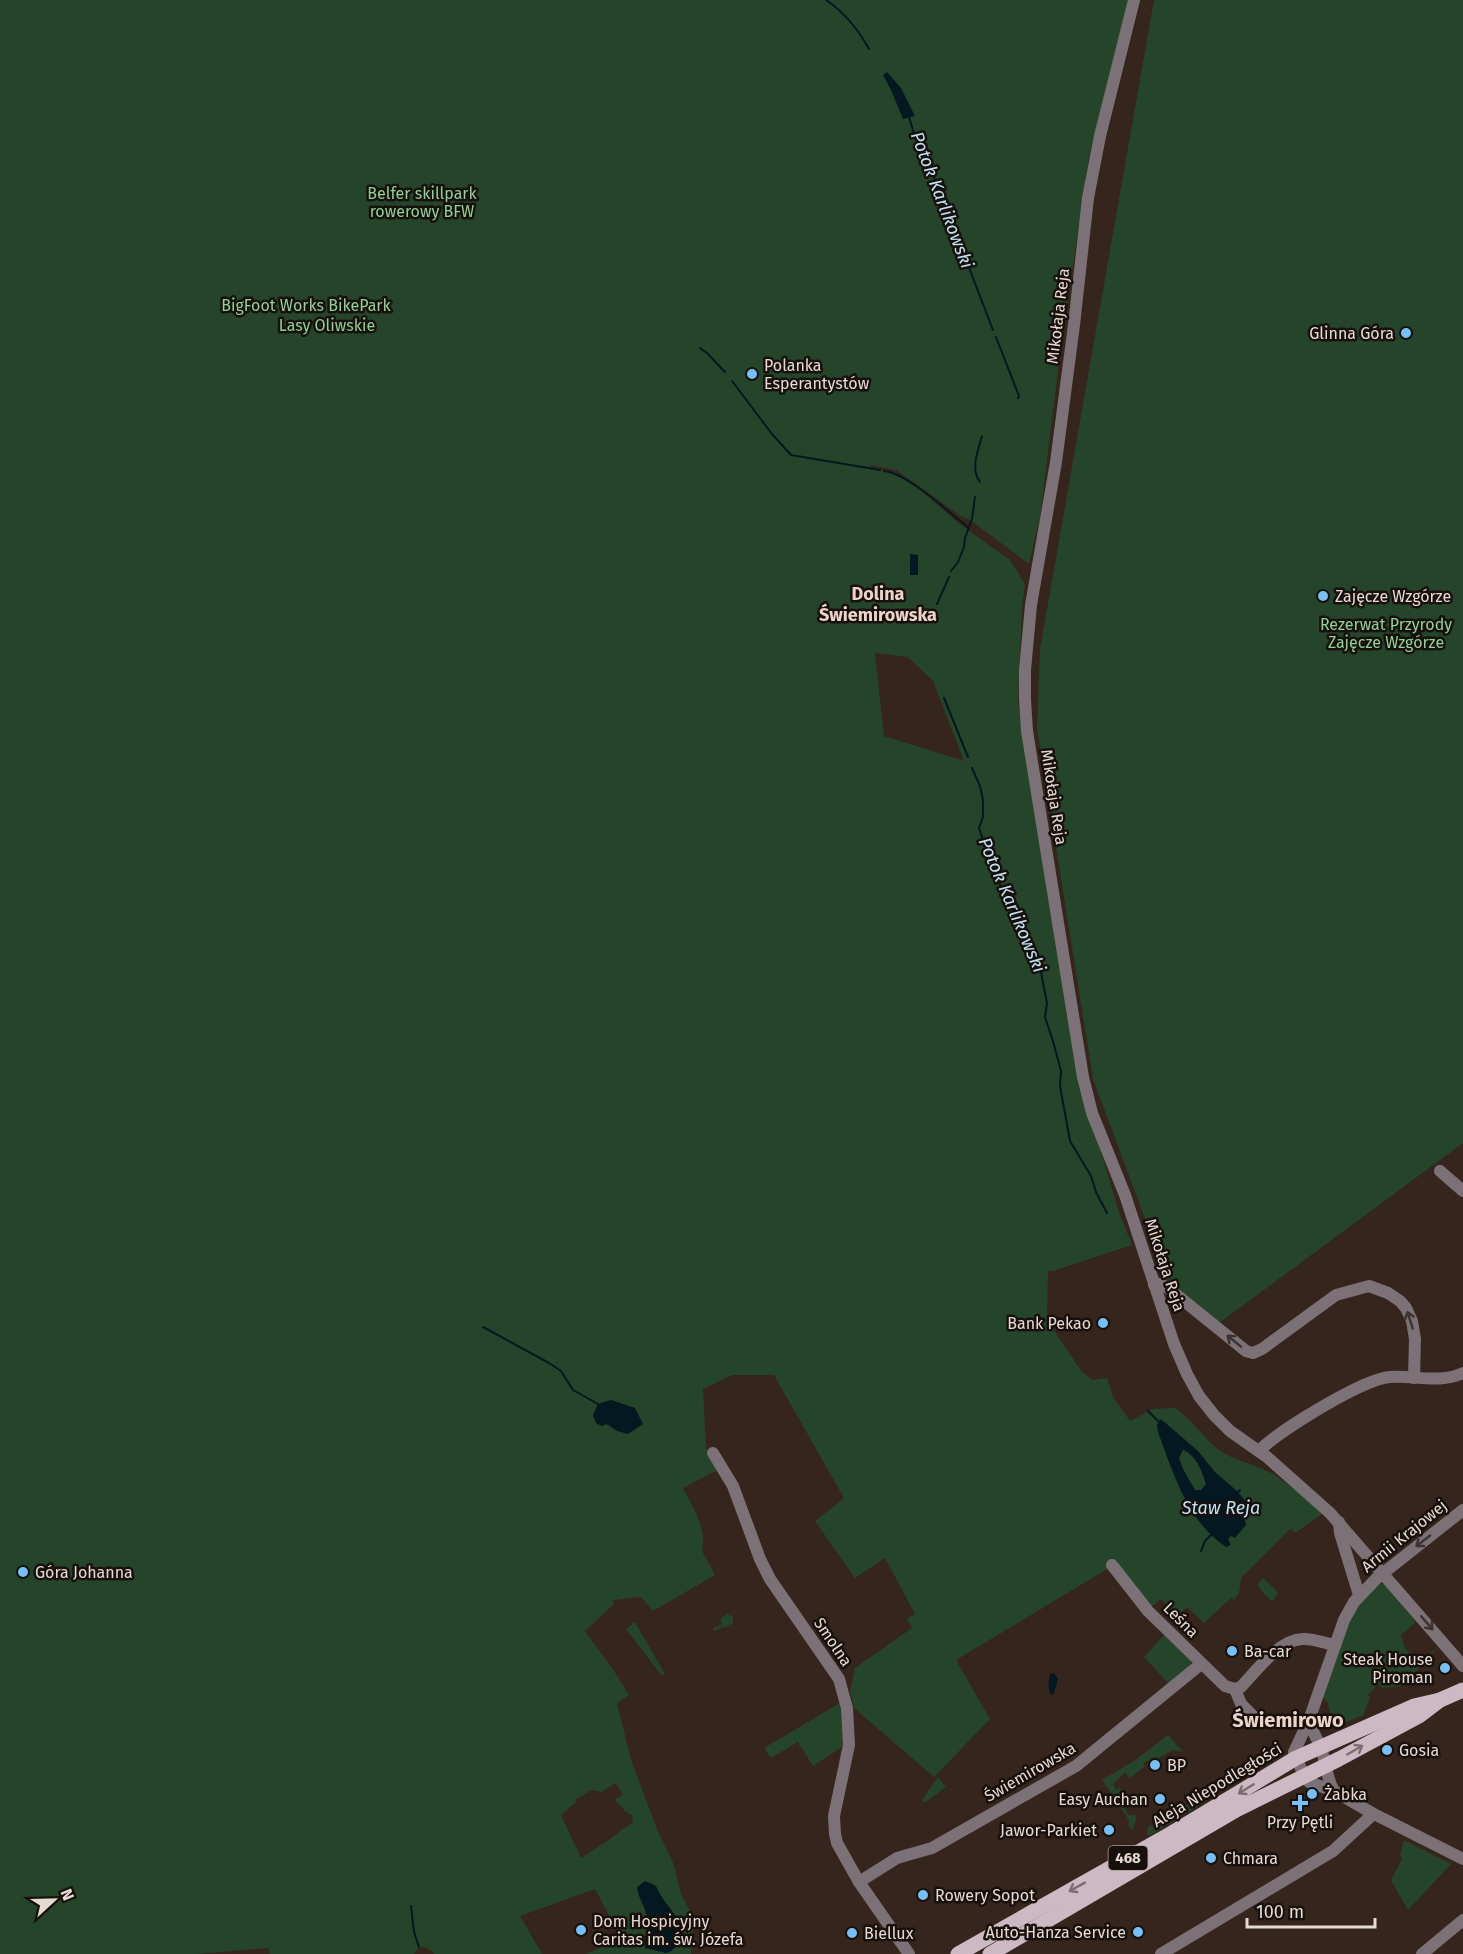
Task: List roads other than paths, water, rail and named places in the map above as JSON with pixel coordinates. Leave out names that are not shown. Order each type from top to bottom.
[{"type":"main road","name":"Aleja Niepodległości","points":[[958,1954],[1164,1838],[1296,1758],[1414,1706],[1440,1700],[1463,1690]]},
{"type":"main road","name":"Aleja Niepodległości","points":[[990,1954],[1209,1826],[1419,1716],[1440,1700]]},
{"type":"street","name":"Mikołaja Reja","points":[[1134,0],[1100,136],[1088,198],[1073,336],[1056,462],[1031,605],[1025,670],[1025,700],[1031,760],[1083,1077],[1092,1113],[1125,1196],[1164,1317],[1187,1374],[1202,1401],[1230,1431],[1259,1451],[1339,1522],[1463,1666]]},
{"type":"street","points":[[1440,1171],[1463,1191]]},
{"type":"street","points":[[1154,1285],[1160,1284],[1168,1288],[1246,1351],[1252,1353],[1262,1349],[1336,1295],[1369,1286],[1388,1293],[1406,1308],[1412,1322],[1415,1339],[1414,1378]]},
{"type":"street","points":[[1164,1317],[1185,1302]]},
{"type":"street","points":[[1259,1451],[1293,1425],[1374,1380],[1390,1377],[1453,1377],[1463,1373]]},
{"type":"street","name":"Smolna","points":[[713,1453],[733,1486],[760,1559],[770,1579],[834,1671],[843,1690],[849,1718],[849,1745],[834,1816],[835,1834],[859,1882],[909,1954]]},
{"type":"street","name":"Armii Krajowej","points":[[1296,1758],[1294,1752],[1309,1720],[1348,1611],[1359,1595],[1383,1572],[1463,1510]]},
{"type":"street","points":[[1339,1522],[1359,1595]]},
{"type":"street","name":"Leśna","points":[[1112,1565],[1148,1611],[1201,1664],[1226,1686],[1235,1689],[1241,1704],[1257,1720]]},
{"type":"street","points":[[1235,1689],[1241,1687],[1282,1646],[1292,1641],[1308,1639],[1334,1645]]},
{"type":"street","name":"Świemirowska","points":[[859,1882],[897,1858],[932,1848],[1076,1767],[1201,1664]]},
{"type":"street","points":[[1309,1720],[1326,1765],[1329,1784],[1334,1791]]},
{"type":"street","points":[[1296,1758],[1309,1782],[1334,1791],[1463,1860]]},
{"type":"street","points":[[1161,1954],[1333,1851],[1372,1813]]},
{"type":"street","points":[[1422,1954],[1463,1920]]},
{"type":"water","points":[[887,72],[901,88],[915,116],[903,119],[883,75]]},
{"type":"water","points":[[910,554],[918,555],[918,575],[910,575]]},
{"type":"water","points":[[611,1400],[635,1408],[643,1424],[628,1434],[617,1431],[607,1424],[602,1426],[596,1423],[593,1415],[598,1404]]},
{"type":"water","name":"Staw Reja","points":[[1161,1419],[1198,1451],[1215,1472],[1248,1504],[1244,1515],[1246,1525],[1235,1538],[1231,1536],[1228,1539],[1231,1545],[1226,1547],[1213,1537],[1201,1524],[1183,1496],[1157,1425]],"holes":[[[1183,1450],[1188,1452],[1198,1464],[1206,1484],[1201,1490],[1195,1490],[1179,1458]]]},
{"type":"water","points":[[1054,1673],[1058,1679],[1054,1693],[1051,1695],[1049,1679],[1050,1674]]},
{"type":"water","points":[[645,1881],[656,1886],[681,1926],[684,1940],[666,1953],[645,1948],[648,1919],[637,1887]]},
{"type":"waterway","name":"Potok Karlikowski","points":[[826,0],[850,22],[869,49]]},
{"type":"waterway","name":"Potok Karlikowski","points":[[909,117],[993,330]]},
{"type":"waterway","name":"Potok Karlikowski","points":[[996,337],[1018,398]]},
{"type":"waterway","points":[[700,348],[725,372]]},
{"type":"waterway","points":[[732,381],[791,455],[880,470]]},
{"type":"waterway","name":"Potok Karlikowski","points":[[980,482],[975,466],[982,436]]},
{"type":"waterway","points":[[884,471],[916,486],[969,528]]},
{"type":"waterway","name":"Potok Karlikowski","points":[[951,571],[958,562],[964,547],[975,497]]},
{"type":"waterway","name":"Potok Karlikowski","points":[[937,604],[949,577]]},
{"type":"waterway","name":"Potok Karlikowski","points":[[944,698],[968,757]]},
{"type":"waterway","name":"Potok Karlikowski","points":[[972,768],[983,800],[983,817],[979,828],[986,849],[996,867],[995,874],[1040,967],[1047,1003],[1045,1017],[1061,1071],[1060,1086],[1070,1141],[1091,1176],[1107,1213]]},
{"type":"waterway","points":[[483,1327],[561,1371],[573,1390],[598,1404]]},
{"type":"waterway","name":"Potok Karlikowski","points":[[1148,1411],[1159,1422]]},
{"type":"waterway","points":[[1201,1551],[1205,1541],[1211,1535]]},
{"type":"waterway","points":[[411,1906],[414,1932],[419,1947]]},
{"type":"place","name":"Glinna Góra","points":[[1406,333]]},
{"type":"place","name":"Polanka Esperantystów","points":[[752,374]]},
{"type":"place","name":"Zajęcze Wzgórze","points":[[1323,596]]},
{"type":"place","name":"Bank Pekao","points":[[1103,1323]]},
{"type":"place","name":"Góra Johanna","points":[[23,1572]]},
{"type":"place","name":"Ba-car","points":[[1232,1651]]},
{"type":"place","name":"Steak House Piroman","points":[[1445,1668]]},
{"type":"place","name":"Gosia","points":[[1387,1750]]},
{"type":"place","name":"BP","points":[[1155,1765]]},
{"type":"place","name":"Żabka","points":[[1312,1794]]},
{"type":"place","name":"Easy Auchan","points":[[1160,1799]]},
{"type":"place","name":"Przy Pętli","points":[[1300,1803]]},
{"type":"place","name":"Jawor-Parkiet","points":[[1109,1830]]},
{"type":"place","name":"Chmara","points":[[1211,1858]]},
{"type":"place","name":"Rowery Sopot","points":[[923,1895]]},
{"type":"place","name":"Dom Hospicyjny Caritas im. św. Józefa","points":[[581,1930]]},
{"type":"place","name":"Auto-Hanza Service","points":[[1138,1932]]},
{"type":"place","name":"Biellux","points":[[852,1933]]},
{"type":"district","name":"Dolina Świemirowska","points":[[878,604]]},
{"type":"district","name":"Świemirowo","points":[[1288,1720]]},
{"type":"park label","name":"Belfer skillpark rowerowy BFW","points":[[422,202]]},
{"type":"park label","name":"BigFoot Works BikePark","points":[[306,305]]},
{"type":"park label","name":"Lasy Oliwskie","points":[[327,325]]},
{"type":"park label","name":"Rezerwat Przyrody Zajęcze Wzgórze","points":[[1386,633]]}]
